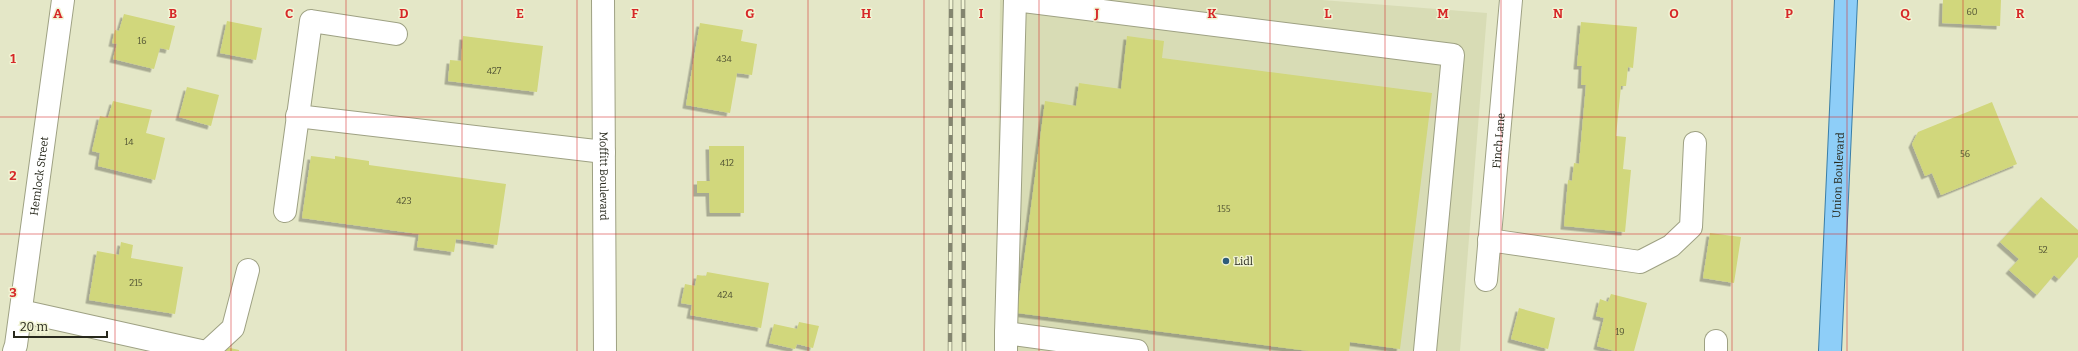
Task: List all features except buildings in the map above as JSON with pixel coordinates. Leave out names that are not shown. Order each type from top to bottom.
[{"type":"main road","name":"Union Boulevard","points":[[1830,351],[1846,0]]},
{"type":"street","name":"Hemlock Street","points":[[14,351],[21,311],[63,0]]},
{"type":"street","name":"Moffitt Boulevard","points":[[603,0],[605,351]]},
{"type":"street","points":[[1137,351],[1006,342],[1015,0],[1452,55],[1425,351]]},
{"type":"street","name":"Finch Lane","points":[[1486,280],[1510,0]]},
{"type":"street","points":[[285,211],[311,21],[396,34]]},
{"type":"street","points":[[297,116],[604,152]]},
{"type":"street","points":[[1489,240],[1640,262],[1671,246],[1691,227],[1696,143]]},
{"type":"street","points":[[208,351],[233,328],[248,270]]},
{"type":"street","points":[[21,311],[200,351]]},
{"type":"shaded area","points":[[1000,0],[1322,0],[1487,13],[1460,351],[996,351]]},
{"type":"railway","points":[[950,351],[951,0]]},
{"type":"railway","points":[[963,0],[964,351]]},
{"type":"place","name":"Lidl","points":[[1226,261]]}]
